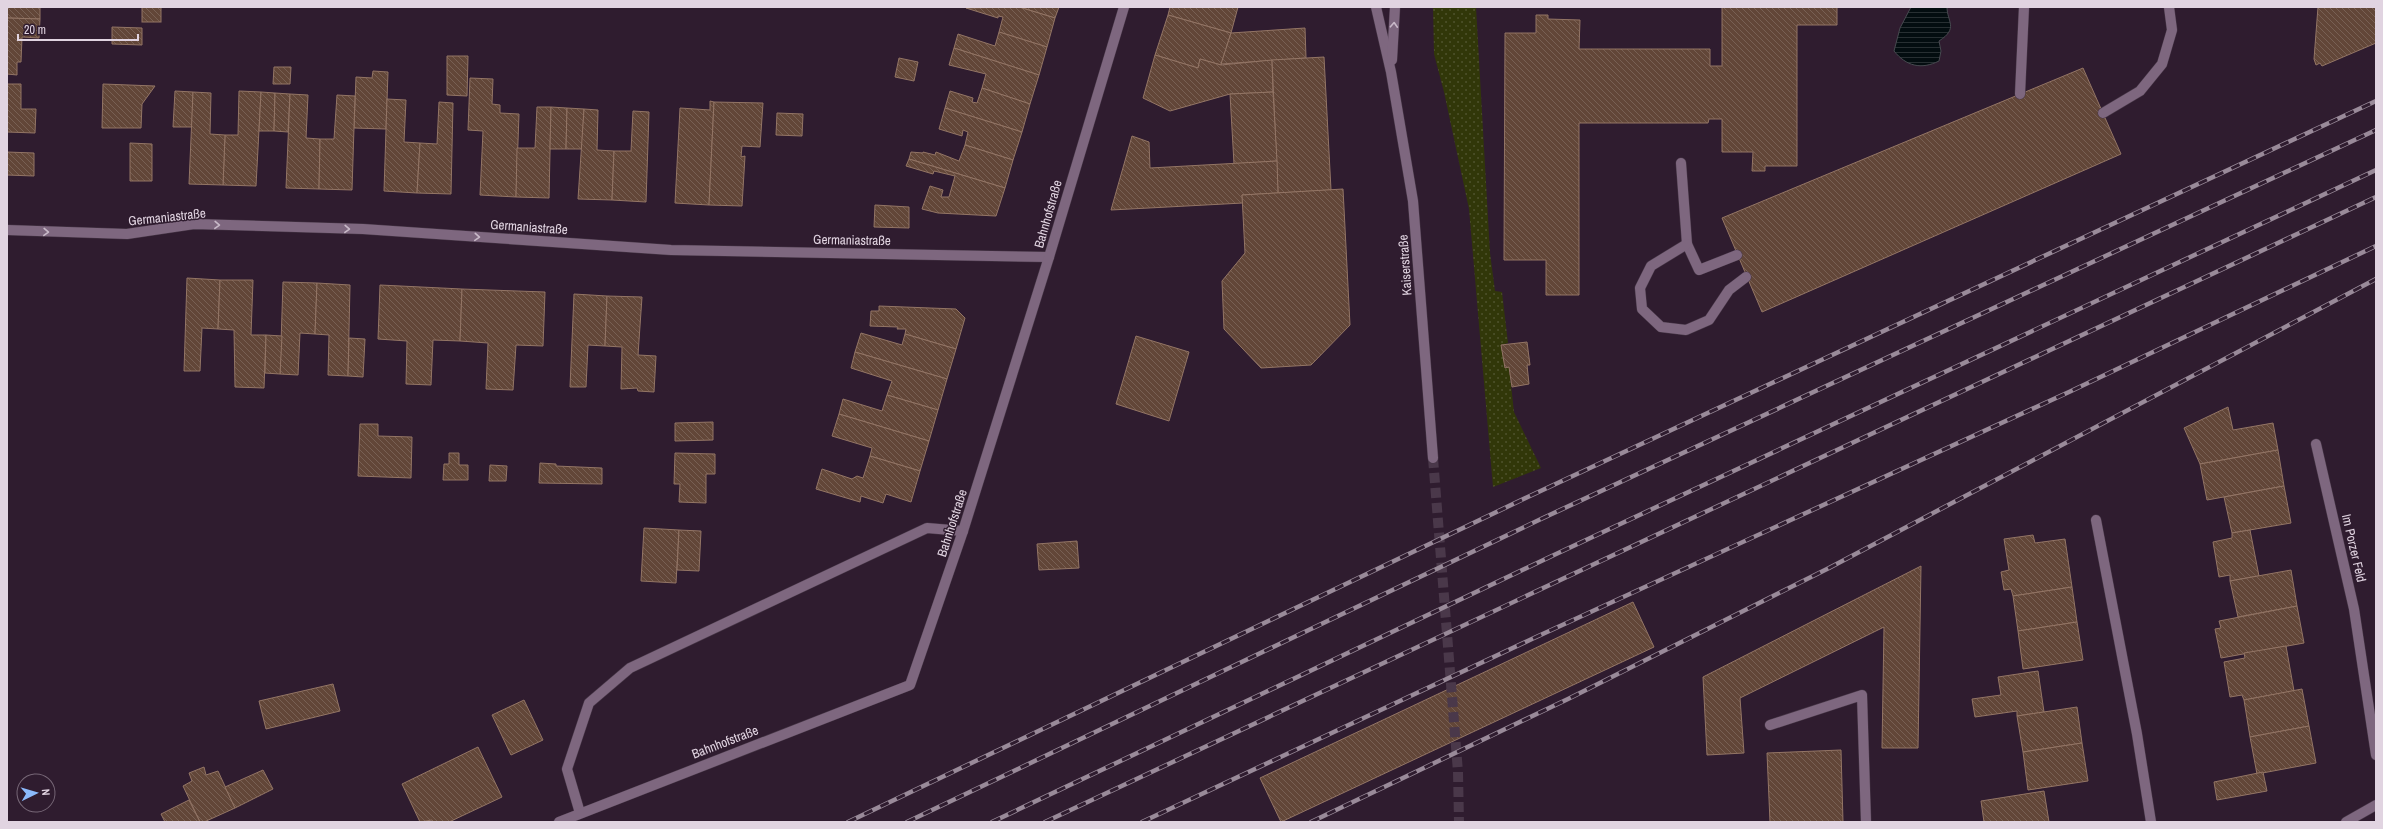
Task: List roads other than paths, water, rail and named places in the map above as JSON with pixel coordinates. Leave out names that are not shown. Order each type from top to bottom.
[{"type":"street","name":"Bahnhofstraße","points":[[559,822],[580,812],[910,685],[963,531],[1049,257],[1124,7]]},
{"type":"street","name":"Kaiserstraße","points":[[1376,7],[1391,72],[1413,201],[1433,458]]},
{"type":"street","name":"Kaiserstraße","points":[[1391,72],[1395,7]]},
{"type":"street","points":[[2020,94],[2024,7]]},
{"type":"street","points":[[2103,113],[2140,91],[2162,64],[2172,30],[2169,7]]},
{"type":"street","points":[[1681,163],[1687,244],[1699,270],[1737,255]]},
{"type":"street","name":"Germaniastraße","points":[[7,230],[127,234],[194,224],[363,229],[671,250],[1049,257]]},
{"type":"street","points":[[1687,244],[1651,266],[1640,288],[1642,309],[1661,327],[1686,330],[1709,320],[1729,290],[1746,277]]},
{"type":"street","name":"Im Porzer Feld","points":[[2316,444],[2354,609],[2376,755]]},
{"type":"street","points":[[2096,520],[2137,734],[2151,822]]},
{"type":"street","points":[[580,812],[566,769],[590,703],[630,668],[928,528],[963,531]]},
{"type":"street","points":[[1770,725],[1862,695],[1866,822]]},
{"type":"street","points":[[2346,822],[2376,805]]},
{"type":"tunnel","points":[[1433,458],[1458,772],[1459,822]]},
{"type":"railway","points":[[848,822],[1532,495],[2376,101]]},
{"type":"railway","points":[[907,822],[1541,519],[2376,130]]},
{"type":"railway","points":[[992,822],[1554,555],[2376,170]]},
{"type":"railway","points":[[1045,822],[2376,197]]},
{"type":"railway","points":[[1142,822],[1534,638],[2069,392],[2376,246]]},
{"type":"railway","points":[[1311,822],[1568,699],[1829,568],[2376,279]]}]
